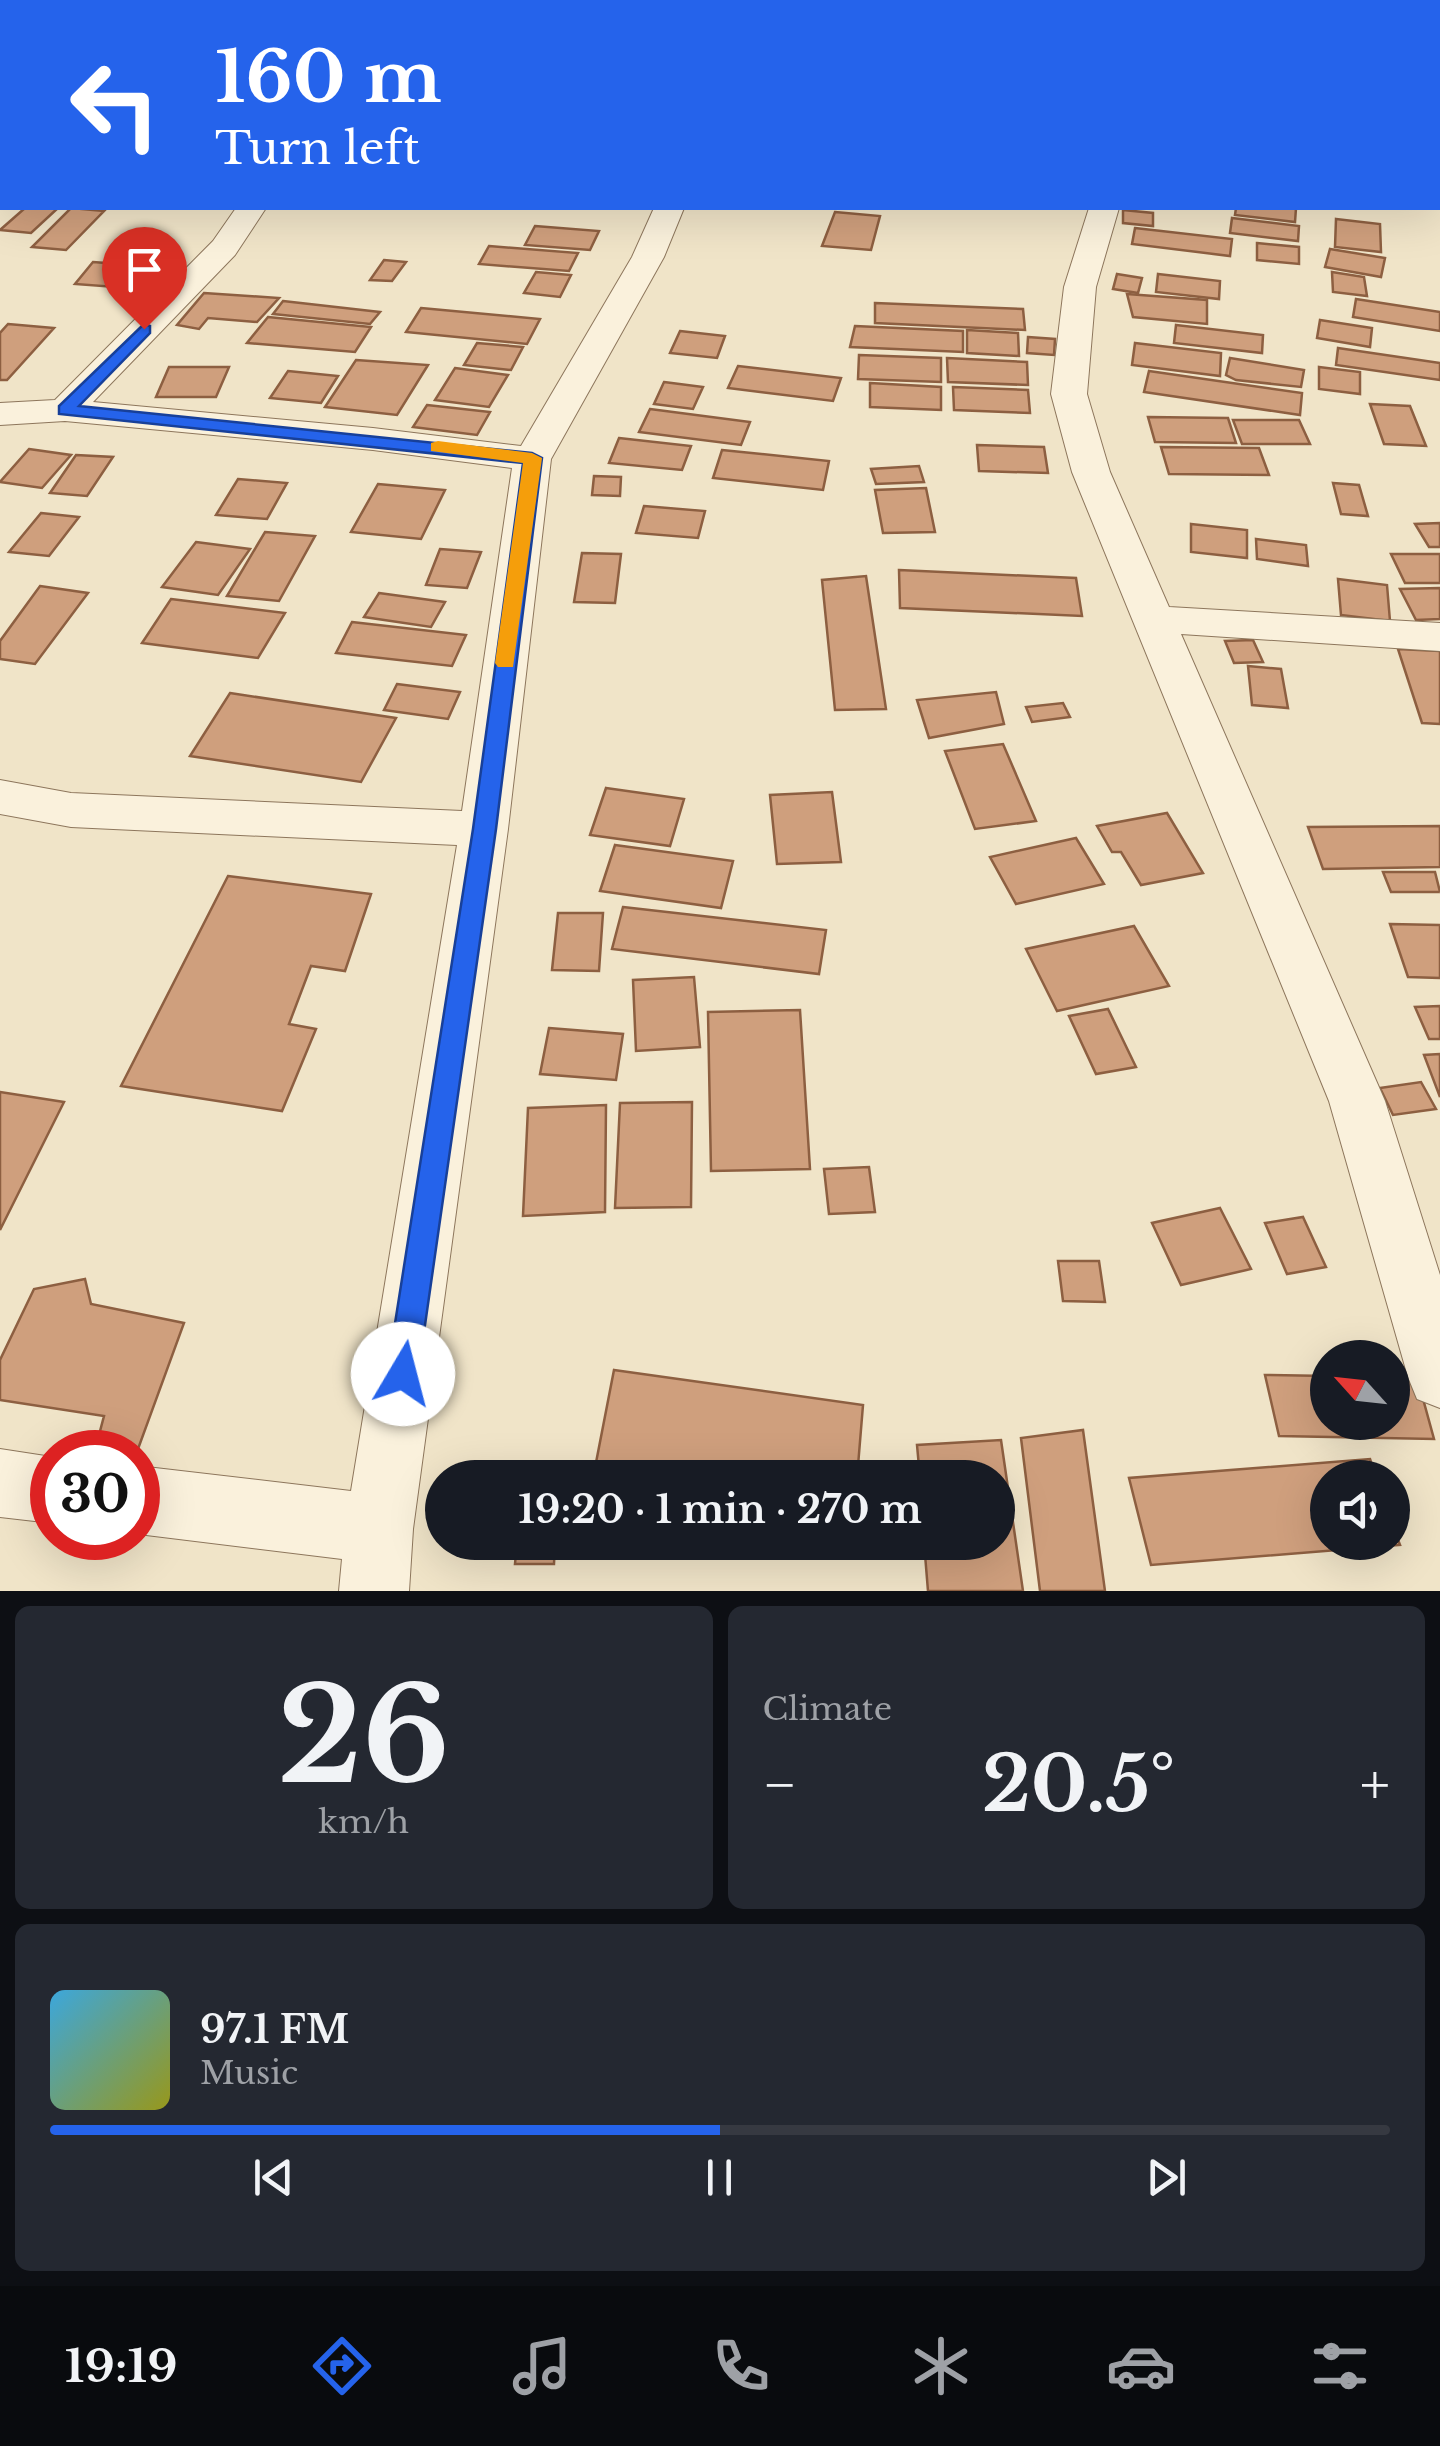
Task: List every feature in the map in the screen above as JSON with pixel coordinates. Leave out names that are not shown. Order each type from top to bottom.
[{"type":"street","points":[[65,410],[224,248],[250,210]]},
{"type":"street","points":[[160,1506],[377,1560],[484,829],[532,458],[648,257],[669,210]]},
{"type":"street","points":[[1103,210],[1080,287],[1069,394],[1090,472],[1357,1101],[1440,1378]]},
{"type":"street","points":[[0,414],[65,410],[532,458]]},
{"type":"street","points":[[1152,619],[1440,636]]},
{"type":"street","points":[[0,797],[71,810],[484,829]]},
{"type":"street","points":[[0,1484],[30,1487]]},
{"type":"building","points":[[23,210],[56,210],[31,233],[0,230]]},
{"type":"building","points":[[69,210],[104,211],[66,250],[32,247]]},
{"type":"building","points":[[1123,210],[1153,213],[1153,226],[1123,223]]},
{"type":"building","points":[[1236,210],[1296,210],[1295,222],[1235,215]]},
{"type":"building","points":[[835,212],[880,216],[871,250],[822,246]]},
{"type":"building","points":[[1232,218],[1299,226],[1298,241],[1230,233]]},
{"type":"building","points":[[1336,219],[1380,224],[1381,252],[1335,247]]},
{"type":"building","points":[[535,226],[599,231],[590,250],[525,245]]},
{"type":"building","points":[[1135,228],[1232,239],[1230,256],[1132,244]]},
{"type":"building","points":[[1257,243],[1299,247],[1299,264],[1257,260]]},
{"type":"building","points":[[489,246],[578,253],[569,271],[479,264]]},
{"type":"building","points":[[1330,249],[1385,258],[1381,277],[1325,267]]},
{"type":"building","points":[[384,260],[406,262],[392,281],[370,280]]},
{"type":"building","points":[[93,262],[146,266],[129,288],[75,284]]},
{"type":"building","points":[[536,272],[571,275],[560,297],[524,293]]},
{"type":"building","points":[[1332,272],[1364,277],[1367,296],[1333,292]]},
{"type":"building","points":[[1117,274],[1142,278],[1138,293],[1113,289]]},
{"type":"building","points":[[1158,274],[1220,281],[1219,299],[1156,292]]},
{"type":"building","points":[[204,293],[279,298],[257,322],[208,318],[199,329],[177,325]]},
{"type":"building","points":[[1127,294],[1207,300],[1207,324],[1133,317]]},
{"type":"building","points":[[1356,299],[1440,312],[1440,331],[1353,317]]},
{"type":"building","points":[[283,301],[380,312],[370,324],[273,314]]},
{"type":"building","points":[[875,303],[1023,309],[1025,330],[875,323]]},
{"type":"building","points":[[421,308],[540,319],[527,344],[406,332]]},
{"type":"building","points":[[268,317],[371,327],[355,352],[247,343]]},
{"type":"building","points":[[1320,320],[1372,328],[1370,347],[1317,338]]},
{"type":"building","points":[[8,324],[54,328],[7,380],[0,380],[0,333]]},
{"type":"building","points":[[1176,325],[1263,335],[1262,353],[1174,343]]},
{"type":"building","points":[[855,326],[963,331],[963,352],[850,347]]},
{"type":"building","points":[[967,330],[1018,333],[1019,356],[967,353]]},
{"type":"building","points":[[680,331],[725,336],[717,358],[670,353]]},
{"type":"building","points":[[1028,337],[1055,339],[1054,355],[1027,353]]},
{"type":"building","points":[[477,343],[523,347],[511,370],[464,365]]},
{"type":"building","points":[[1135,343],[1221,353],[1220,376],[1132,365]]},
{"type":"building","points":[[1338,348],[1440,363],[1440,380],[1336,365]]},
{"type":"building","points":[[859,355],[941,358],[941,382],[858,379]]},
{"type":"building","points":[[947,358],[1027,362],[1028,385],[948,382]]},
{"type":"building","points":[[1230,358],[1304,370],[1301,387],[1236,380],[1226,375]]},
{"type":"building","points":[[356,360],[428,365],[397,415],[325,407]]},
{"type":"building","points":[[738,366],[841,378],[833,401],[728,388]]},
{"type":"building","points":[[169,367],[229,367],[216,397],[156,397]]},
{"type":"building","points":[[1319,367],[1360,372],[1360,394],[1319,389]]},
{"type":"building","points":[[455,368],[508,375],[489,407],[435,400]]},
{"type":"building","points":[[288,371],[338,376],[321,403],[270,398]]},
{"type":"building","points":[[1149,371],[1302,393],[1300,415],[1144,392]]},
{"type":"building","points":[[664,382],[703,387],[693,409],[654,404]]},
{"type":"building","points":[[870,383],[941,387],[941,410],[870,407]]},
{"type":"building","points":[[953,387],[1028,390],[1030,413],[954,410]]},
{"type":"building","points":[[1370,404],[1410,406],[1426,446],[1384,444]]},
{"type":"building","points":[[427,405],[490,412],[477,435],[413,427]]},
{"type":"building","points":[[650,409],[750,422],[741,445],[639,432]]},
{"type":"building","points":[[1148,417],[1228,418],[1236,443],[1155,442]]},
{"type":"building","points":[[1233,420],[1299,420],[1310,444],[1242,444]]},
{"type":"building","points":[[619,438],[691,446],[682,470],[609,463]]},
{"type":"building","points":[[977,445],[1044,447],[1048,473],[979,471]]},
{"type":"building","points":[[1161,447],[1259,448],[1269,475],[1169,474]]},
{"type":"building","points":[[29,449],[71,455],[42,488],[0,482]]},
{"type":"building","points":[[722,450],[829,461],[823,490],[713,478]]},
{"type":"building","points":[[76,455],[113,457],[87,496],[50,493]]},
{"type":"building","points":[[919,466],[924,482],[876,484],[871,469]]},
{"type":"building","points":[[594,476],[621,477],[620,496],[592,495]]},
{"type":"building","points":[[238,479],[287,483],[267,519],[216,515]]},
{"type":"building","points":[[1333,483],[1359,485],[1368,516],[1341,514]]},
{"type":"building","points":[[378,484],[445,490],[421,539],[351,532]]},
{"type":"building","points":[[926,488],[935,532],[883,533],[875,490]]},
{"type":"building","points":[[644,506],[705,511],[698,538],[636,533]]},
{"type":"building","points":[[41,513],[79,517],[49,556],[9,552]]},
{"type":"building","points":[[1440,523],[1440,547],[1429,547],[1415,524]]},
{"type":"building","points":[[1191,524],[1247,530],[1247,558],[1191,552]]},
{"type":"building","points":[[265,532],[315,536],[279,601],[227,596]]},
{"type":"building","points":[[1256,539],[1306,545],[1308,566],[1257,559]]},
{"type":"building","points":[[196,542],[250,549],[218,595],[162,587]]},
{"type":"building","points":[[440,549],[481,552],[467,588],[426,585]]},
{"type":"building","points":[[582,553],[621,554],[615,603],[574,602]]},
{"type":"building","points":[[1391,554],[1440,554],[1440,583],[1405,583]]},
{"type":"building","points":[[899,570],[1076,578],[1082,616],[900,608]]},
{"type":"building","points":[[866,576],[886,709],[835,710],[822,580]]},
{"type":"building","points":[[1338,579],[1387,585],[1390,621],[1341,615]]},
{"type":"building","points":[[40,586],[88,593],[35,664],[0,659],[0,641]]},
{"type":"building","points":[[1440,588],[1440,619],[1416,620],[1400,589]]},
{"type":"building","points":[[379,593],[445,602],[431,627],[364,617]]},
{"type":"building","points":[[171,599],[285,613],[258,658],[142,643]]},
{"type":"building","points":[[352,622],[466,635],[452,666],[336,653]]},
{"type":"building","points":[[1253,640],[1263,662],[1234,663],[1225,641]]},
{"type":"building","points":[[1398,649],[1440,651],[1440,724],[1422,723]]},
{"type":"building","points":[[1248,666],[1281,669],[1288,708],[1252,705]]},
{"type":"building","points":[[397,684],[460,692],[448,719],[384,710]]},
{"type":"building","points":[[996,692],[1004,724],[929,738],[917,700]]},
{"type":"building","points":[[230,693],[396,718],[361,782],[190,756]]},
{"type":"building","points":[[1063,703],[1070,717],[1032,722],[1026,707]]},
{"type":"building","points":[[1003,744],[1036,821],[975,829],[945,751]]},
{"type":"building","points":[[606,788],[684,799],[670,846],[590,835]]},
{"type":"building","points":[[832,792],[841,862],[777,864],[770,795]]},
{"type":"building","points":[[1167,813],[1203,873],[1141,885],[1121,852],[1112,852],[1097,826]]},
{"type":"building","points":[[1440,826],[1440,867],[1323,869],[1308,827]]},
{"type":"building","points":[[1076,838],[1104,884],[1016,904],[990,857]]},
{"type":"building","points":[[615,845],[733,861],[721,908],[600,891]]},
{"type":"building","points":[[1383,872],[1435,872],[1440,892],[1391,892]]},
{"type":"building","points":[[228,876],[371,894],[345,971],[311,966],[289,1024],[316,1029],[282,1111],[121,1086]]},
{"type":"building","points":[[623,907],[826,930],[819,974],[612,949]]},
{"type":"building","points":[[558,913],[603,913],[599,971],[552,970]]},
{"type":"building","points":[[1390,924],[1440,925],[1440,978],[1408,977]]},
{"type":"building","points":[[1134,926],[1169,986],[1057,1011],[1026,949]]},
{"type":"building","points":[[694,977],[700,1047],[636,1051],[633,980]]},
{"type":"building","points":[[1440,1006],[1440,1039],[1429,1039],[1415,1007]]},
{"type":"building","points":[[1108,1009],[1136,1067],[1096,1074],[1069,1016]]},
{"type":"building","points":[[800,1010],[810,1169],[711,1171],[708,1012]]},
{"type":"building","points":[[549,1028],[623,1034],[616,1080],[540,1074]]},
{"type":"building","points":[[1440,1054],[1440,1097],[1424,1055]]},
{"type":"building","points":[[1421,1082],[1436,1109],[1393,1115],[1380,1088]]},
{"type":"building","points":[[0,1092],[64,1102],[0,1230]]},
{"type":"building","points":[[692,1102],[691,1207],[615,1208],[620,1103]]},
{"type":"building","points":[[606,1105],[605,1212],[523,1216],[528,1108]]},
{"type":"building","points":[[869,1167],[875,1212],[829,1214],[824,1169]]},
{"type":"building","points":[[1220,1208],[1251,1269],[1181,1285],[1152,1223]]},
{"type":"building","points":[[1303,1217],[1326,1267],[1287,1274],[1265,1223]]},
{"type":"building","points":[[1058,1261],[1099,1261],[1105,1302],[1063,1301]]},
{"type":"building","points":[[85,1279],[91,1304],[184,1323],[145,1430],[100,1430],[104,1416],[0,1400],[0,1360],[34,1289]]},
{"type":"building","points":[[614,1370],[863,1405],[858,1460],[596,1460]]},
{"type":"building","points":[[1265,1375],[1310,1376],[1310,1437],[1279,1436]]},
{"type":"building","points":[[1410,1377],[1417,1377],[1434,1439],[1410,1439]]},
{"type":"building","points":[[1083,1430],[1105,1591],[1040,1591],[1021,1438]]},
{"type":"building","points":[[1001,1440],[1004,1460],[918,1460],[917,1445]]},
{"type":"building","points":[[1310,1464],[1310,1552],[1151,1565],[1129,1478]]},
{"type":"building","points":[[1015,1536],[1023,1591],[928,1591],[925,1560],[1015,1560]]},
{"type":"building","points":[[515,1560],[554,1560],[554,1564],[515,1564]]},
{"type":"slow traffic","points":[[438,447],[532,458],[506,663]]},
{"type":"route","points":[[144,329],[65,410],[532,458],[484,829],[403,1374]]}]
